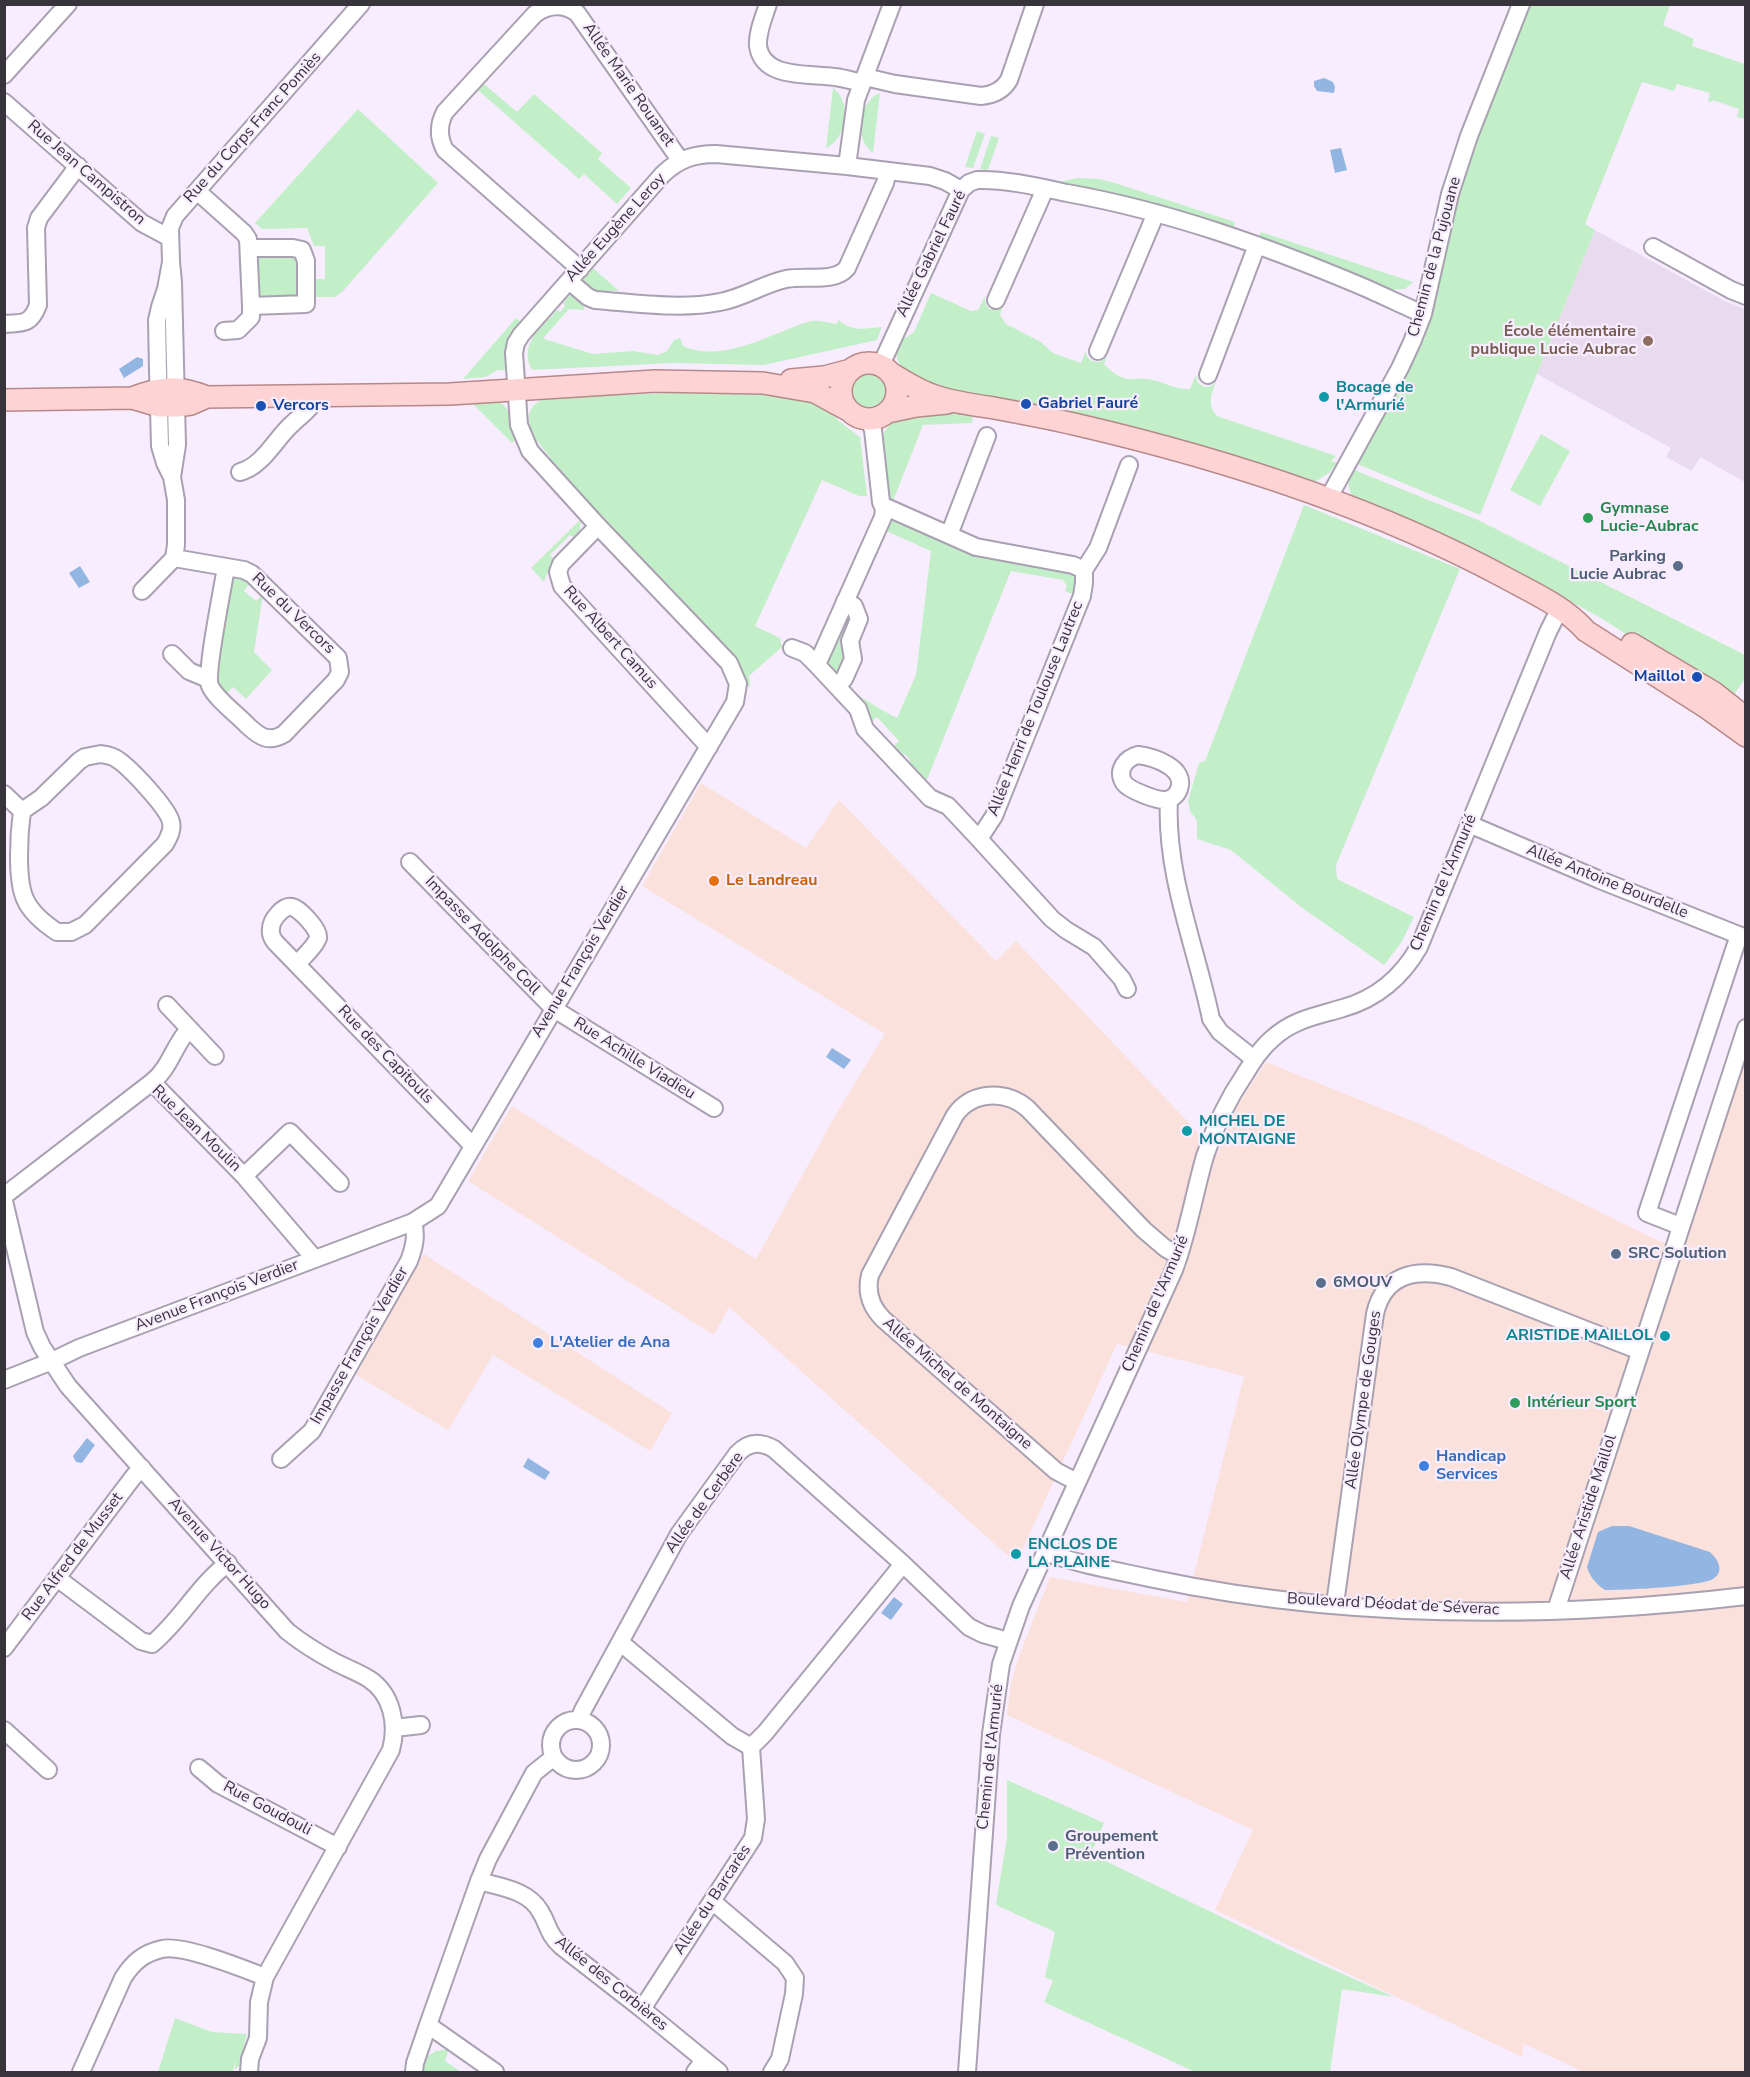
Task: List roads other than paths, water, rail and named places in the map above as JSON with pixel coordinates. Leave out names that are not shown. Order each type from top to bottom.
[{"type":"main road","points":[[4,400],[168,397],[191,404],[207,398],[309,402],[656,381],[766,383],[809,379],[850,370],[865,363],[886,370],[933,396],[1076,424],[1173,449],[1328,499],[1403,530],[1482,565],[1568,614],[1586,631],[1707,708],[1746,736]]},
{"type":"main road","points":[[848,410],[842,400],[841,388],[850,370]]},
{"type":"main road","points":[[879,416],[896,401],[897,387],[886,370]]},
{"type":"main road","points":[[766,383],[815,392],[858,417],[879,416],[924,405],[962,403]]},
{"type":"main road","points":[[1568,614],[1593,620],[1713,692],[1746,718]]},
{"type":"street","points":[[4,75],[68,4]]},
{"type":"street","name":"Rue du Corps Franc Pomiès","points":[[174,558],[176,500],[172,477],[160,446],[168,397],[173,282],[170,228],[175,216],[361,4]]},
{"type":"street","points":[[768,4],[759,34],[758,46],[763,58],[771,66],[782,71],[981,96],[1002,89],[1009,80],[1035,4]]},
{"type":"street","points":[[847,166],[854,109],[892,4]]},
{"type":"street","name":"Chemin de la Pujouane","points":[[1328,499],[1400,368],[1423,314],[1450,194],[1469,136],[1521,4]]},
{"type":"street","name":"Allée Marie Rouanet","points":[[680,160],[580,17],[570,9],[558,5],[545,7],[535,14],[445,112],[440,123],[440,137],[445,150],[574,275],[588,297],[595,300],[706,304],[733,299],[786,279],[838,276],[847,267],[885,183],[888,171]]},
{"type":"street","name":"Rue Jean Campistron","points":[[4,102],[142,223],[170,238]]},
{"type":"street","name":"Allée Eugène Leroy","points":[[517,389],[514,353],[516,343],[663,174],[680,160],[692,155],[716,154],[847,166],[938,178],[961,190]]},
{"type":"street","points":[[4,324],[23,323],[33,316],[38,305],[36,228],[39,218],[78,166]]},
{"type":"street","name":"Allée Gabriel Fauré","points":[[886,370],[961,190],[969,183],[981,180],[1098,198],[1156,213],[1257,245],[1352,282],[1423,314]]},
{"type":"street","points":[[996,300],[1045,189]]},
{"type":"street","points":[[197,191],[248,239],[251,317],[238,330],[224,331]]},
{"type":"street","points":[[1098,351],[1156,213]]},
{"type":"street","points":[[1208,375],[1257,245]]},
{"type":"street","points":[[1653,247],[1746,296]]},
{"type":"street","points":[[249,248],[299,249],[305,255],[306,261],[306,304],[251,306]]},
{"type":"street","name":"Avenue François Verdier","points":[[4,1380],[79,1348],[413,1222],[438,1206],[736,699],[738,684],[731,666],[598,526],[526,446],[519,425],[517,389]]},
{"type":"street","points":[[240,472],[251,470],[302,416],[309,402]]},
{"type":"street","points":[[815,663],[820,658],[881,521],[884,509],[881,501],[873,430],[879,416]]},
{"type":"street","points":[[949,535],[987,436]]},
{"type":"street","points":[[884,509],[888,508],[986,549],[1084,570],[1098,548],[1129,465]]},
{"type":"street","name":"Rue Albert Camus","points":[[598,526],[561,564],[558,572],[562,586],[709,747]]},
{"type":"street","points":[[142,591],[174,558]]},
{"type":"street","name":"Rue du Vercors","points":[[174,558],[226,567],[252,574],[336,655],[340,672],[336,680],[284,734],[270,739],[256,734],[215,693],[208,679],[226,567]]},
{"type":"street","name":"Allée Henri de Toulouse Lautrec","points":[[979,840],[994,816],[1082,596],[1084,570]]},
{"type":"street","points":[[837,686],[844,679],[853,659],[850,641],[859,618],[856,609],[845,601]]},
{"type":"street","name":"Chemin de l'Armurié","points":[[967,2073],[991,1734],[1001,1664],[1044,1552],[1179,1256],[1212,1136],[1228,1100],[1254,1059],[1273,1038],[1290,1025],[1369,998],[1405,969],[1419,946],[1548,632],[1568,614]]},
{"type":"street","name":"Allée Henri de Toulouse Lautrec","points":[[792,648],[805,653],[837,686],[859,711],[865,729],[930,798],[948,806],[1052,919],[1094,947],[1122,979],[1127,989]]},
{"type":"street","name":"Rue du Vercors","points":[[172,654],[189,671],[208,679]]},
{"type":"street","points":[[101,754],[119,761],[164,806],[171,820],[171,831],[165,844],[85,925],[71,932],[57,932],[34,913],[25,898],[22,887],[19,834],[22,811],[41,798],[79,761],[101,754]]},
{"type":"street","points":[[4,794],[22,811]]},
{"type":"street","points":[[1169,800],[1168,819],[1172,862],[1211,1019],[1220,1032],[1254,1059]]},
{"type":"street","name":"Allée Antoine Bourdelle","points":[[1469,824],[1742,937]]},
{"type":"street","name":"Impasse Adolphe Coll","points":[[410,862],[554,1010]]},
{"type":"street","points":[[1680,1226],[1647,1213],[1742,937]]},
{"type":"street","name":"Rue des Capitouls","points":[[297,964],[473,1146]]},
{"type":"street","points":[[167,1005],[215,1056]]},
{"type":"street","name":"Rue Achille Viadieu","points":[[554,1010],[714,1108]]},
{"type":"street","name":"Allée Aristide Maillol","points":[[1556,1610],[1746,1028]]},
{"type":"street","points":[[152,1082],[166,1067],[183,1035],[189,1029]]},
{"type":"street","name":"Rue Jean Moulin","points":[[4,1196],[152,1082],[244,1176],[314,1258]]},
{"type":"street","name":"Allée Michel de Montaigne","points":[[1077,1482],[1056,1471],[883,1319],[873,1307],[869,1296],[870,1275],[955,1115],[965,1103],[992,1095],[1007,1097],[1027,1107],[1144,1230],[1165,1248],[1179,1256]]},
{"type":"street","points":[[244,1176],[290,1132],[340,1183]]},
{"type":"street","name":"Avenue Victor Hugo","points":[[4,1201],[35,1332],[42,1347],[68,1386],[287,1631],[318,1653],[367,1678],[382,1690],[391,1709],[394,1728],[391,1750],[265,1977],[259,2002],[258,2038],[250,2060],[249,2073]]},
{"type":"street","name":"Impasse François Verdier","points":[[281,1459],[312,1431],[409,1261],[416,1231],[413,1222]]},
{"type":"street","name":"Allée Olympe de Gouges","points":[[1335,1605],[1375,1314],[1378,1303],[1387,1288],[1410,1275],[1425,1272],[1451,1277],[1640,1351]]},
{"type":"street","name":"Allée de Cerbère","points":[[579,1720],[679,1534],[737,1454],[754,1443],[774,1449],[903,1564],[969,1627],[983,1634],[1008,1641]]},
{"type":"street","name":"Rue Alfred de Musset","points":[[4,1648],[142,1468]]},
{"type":"street","name":"Boulevard Déodat de Séverac","points":[[1044,1552],[1106,1569],[1211,1590],[1335,1605],[1454,1611],[1556,1610],[1652,1605],[1746,1596]]},
{"type":"street","points":[[57,1578],[141,1641],[152,1644],[164,1634],[214,1574],[228,1563]]},
{"type":"street","points":[[621,1643],[732,1736],[751,1747],[765,1733],[903,1564]]},
{"type":"street","points":[[570,1720],[579,1720],[591,1725],[599,1735],[601,1748],[597,1760],[587,1768],[575,1770],[562,1766],[554,1757],[551,1748],[555,1731],[570,1720]]},
{"type":"street","points":[[394,1728],[421,1725]]},
{"type":"street","points":[[4,1730],[48,1770]]},
{"type":"street","name":"Allée du Barcarès","points":[[642,2009],[755,1833],[751,1747]]},
{"type":"street","points":[[414,2073],[414,2063],[488,1859],[534,1773],[554,1757]]},
{"type":"street","name":"Rue Goudouli","points":[[199,1768],[218,1784],[338,1846]]},
{"type":"street","name":"Allée des Corbières","points":[[479,1881],[529,1897],[542,1912],[551,1936],[556,1941],[642,2009],[700,2066],[719,2073]]},
{"type":"street","points":[[712,1901],[785,1963],[795,1978],[794,1994],[780,2059],[772,2073]]},
{"type":"street","points":[[81,2073],[123,1978],[131,1964],[146,1954],[165,1948],[188,1952],[265,1977]]},
{"type":"street","points":[[428,2025],[496,2072]]},
{"type":"water","points":[[1324,78],[1333,82],[1334,93],[1317,91],[1314,81]]},
{"type":"water","points":[[1341,148],[1347,170],[1335,173],[1330,150]]},
{"type":"water","points":[[137,357],[143,359],[143,366],[124,378],[119,369]]},
{"type":"water","points":[[80,566],[90,582],[79,588],[69,573]]},
{"type":"water","points":[[832,1048],[851,1060],[844,1069],[826,1057]]},
{"type":"water","points":[[87,1438],[95,1445],[82,1463],[76,1462],[73,1456]]},
{"type":"water","points":[[528,1458],[550,1472],[545,1480],[523,1467]]},
{"type":"water","points":[[1612,1526],[1629,1526],[1710,1552],[1718,1562],[1719,1573],[1713,1579],[1693,1584],[1661,1588],[1605,1590],[1594,1580],[1587,1567],[1598,1532]]},
{"type":"water","points":[[894,1597],[903,1604],[891,1620],[881,1613]]},
{"type":"place","name":"École élémentaire publique Lucie Aubrac","points":[[1648,341]]},
{"type":"place","name":"Bocage de l'Armurié","points":[[1324,397]]},
{"type":"place","name":"Gabriel Fauré","points":[[1026,404]]},
{"type":"place","name":"Vercors","points":[[261,406]]},
{"type":"place","name":"Gymnase Lucie-Aubrac","points":[[1588,518]]},
{"type":"place","name":"Parking Lucie Aubrac","points":[[1678,566]]},
{"type":"place","name":"Maillol","points":[[1697,677]]},
{"type":"place","name":"Le Landreau","points":[[714,881]]},
{"type":"place","name":"MICHEL DE MONTAIGNE","points":[[1187,1131]]},
{"type":"place","name":"SRC Solution","points":[[1616,1254]]},
{"type":"place","name":"6MOUV","points":[[1321,1283]]},
{"type":"place","name":"ARISTIDE MAILLOL","points":[[1665,1336]]},
{"type":"place","name":"L'Atelier de Ana","points":[[538,1343]]},
{"type":"place","name":"Intérieur Sport","points":[[1515,1403]]},
{"type":"place","name":"Handicap Services","points":[[1424,1466]]},
{"type":"place","name":"ENCLOS DE LA PLAINE","points":[[1016,1554]]},
{"type":"place","name":"Groupement Prévention","points":[[1053,1846]]}]
